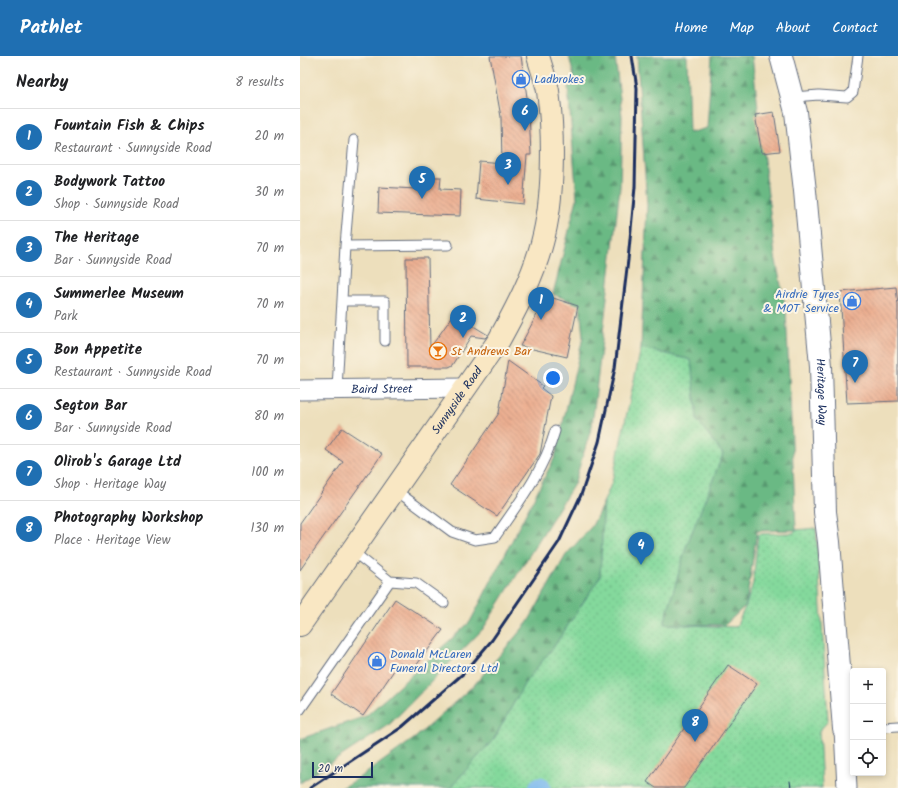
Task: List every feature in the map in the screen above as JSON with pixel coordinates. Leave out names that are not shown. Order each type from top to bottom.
[{"type":"main road","name":"Sunnyside Road","points":[[300,625],[499,340],[518,306],[542,243],[549,209],[550,124],[548,90],[538,56]]},
{"type":"street","name":"Heritage Way","points":[[781,56],[793,97],[804,183],[821,366],[825,512],[848,729]]},
{"type":"street","name":"Baird Street","points":[[300,390],[465,388]]},
{"type":"street","points":[[847,788],[848,729]]},
{"type":"lane","points":[[793,97],[819,95],[846,97],[853,92],[858,56]]},
{"type":"lane","points":[[337,389],[344,246],[354,140]]},
{"type":"lane","points":[[344,246],[448,245]]},
{"type":"lane","points":[[342,300],[385,301],[385,341]]},
{"type":"lane","points":[[394,489],[452,532],[475,540],[495,537],[530,486],[551,446],[555,431]]},
{"type":"lane","points":[[351,550],[390,580],[416,583],[444,603]]},
{"type":"lane","points":[[300,710],[390,580]]},
{"type":"lane","points":[[886,727],[898,726]]},
{"type":"green space","points":[[569,56],[615,56],[622,116],[620,187],[592,426],[574,484],[483,629],[389,725],[300,783],[300,739],[366,716],[470,622],[555,457],[583,337],[580,305],[553,294],[577,199],[568,87],[575,81]]},
{"type":"green space","points":[[637,56],[687,56],[689,133],[707,128],[712,56],[752,56],[775,256],[786,310],[796,530],[757,531],[746,605],[725,625],[664,624],[686,547],[723,454],[697,420],[691,360],[641,348],[647,205]]},
{"type":"green space","points":[[641,348],[691,360],[697,420],[723,454],[686,547],[664,624],[736,627],[746,605],[753,583],[758,534],[793,533],[796,530],[816,528],[828,721],[819,731],[822,788],[450,788],[494,739],[526,681],[553,648],[600,577],[604,501],[612,482]]},
{"type":"green space","points":[[604,501],[600,577],[553,648],[526,681],[494,739],[450,788],[341,788],[365,774],[415,738],[475,684],[528,622],[566,555],[592,526]]},
{"type":"building","points":[[490,56],[521,56],[529,111],[531,155],[527,155],[523,204],[476,199],[479,161],[502,163],[501,117]]},
{"type":"building","points":[[774,112],[780,151],[762,153],[755,115]]},
{"type":"building","points":[[416,177],[441,177],[440,189],[461,190],[460,216],[378,213],[379,187],[416,189]]},
{"type":"building","points":[[406,258],[428,258],[430,348],[454,314],[488,335],[485,338],[471,336],[453,365],[449,367],[407,367]]},
{"type":"building","points":[[896,287],[898,305],[898,401],[847,403],[840,292]]},
{"type":"building","points":[[547,296],[578,306],[567,357],[520,346]]},
{"type":"building","points":[[508,361],[543,386],[541,388],[551,396],[540,454],[497,516],[450,485],[499,413]]},
{"type":"building","points":[[342,428],[382,454],[300,570],[300,523],[343,462],[326,450]]},
{"type":"building","points":[[395,599],[443,630],[412,671],[399,663],[363,716],[331,694]]},
{"type":"building","points":[[728,665],[757,684],[684,788],[656,788],[647,782]]},
{"type":"tram line","points":[[790,781],[791,788]]},
{"type":"railway","points":[[310,788],[402,727],[465,672],[492,640],[559,542],[581,495],[599,442],[615,368],[628,260],[635,187],[637,88],[632,56]]},
{"type":"place","name":"Ladbrokes","points":[[521,79]]},
{"type":"place","name":"Segton Bar","points":[[525,131]]},
{"type":"place","name":"The Heritage","points":[[508,185]]},
{"type":"place","name":"Bon Appetite","points":[[422,199]]},
{"type":"place","name":"Airdrie Tyres & MOT Service","points":[[852,301]]},
{"type":"place","name":"Fountain Fish & Chips","points":[[541,320]]},
{"type":"place","name":"Bodywork Tattoo","points":[[463,338]]},
{"type":"place","name":"St Andrews Bar","points":[[438,351]]},
{"type":"place","name":"Olirob's Garage Ltd","points":[[855,383]]},
{"type":"place","name":"Summerlee Museum","points":[[641,565]]},
{"type":"place","name":"Donald McLaren Funeral Directors Ltd","points":[[377,661]]},
{"type":"place","name":"Photography Workshop","points":[[695,742]]}]
